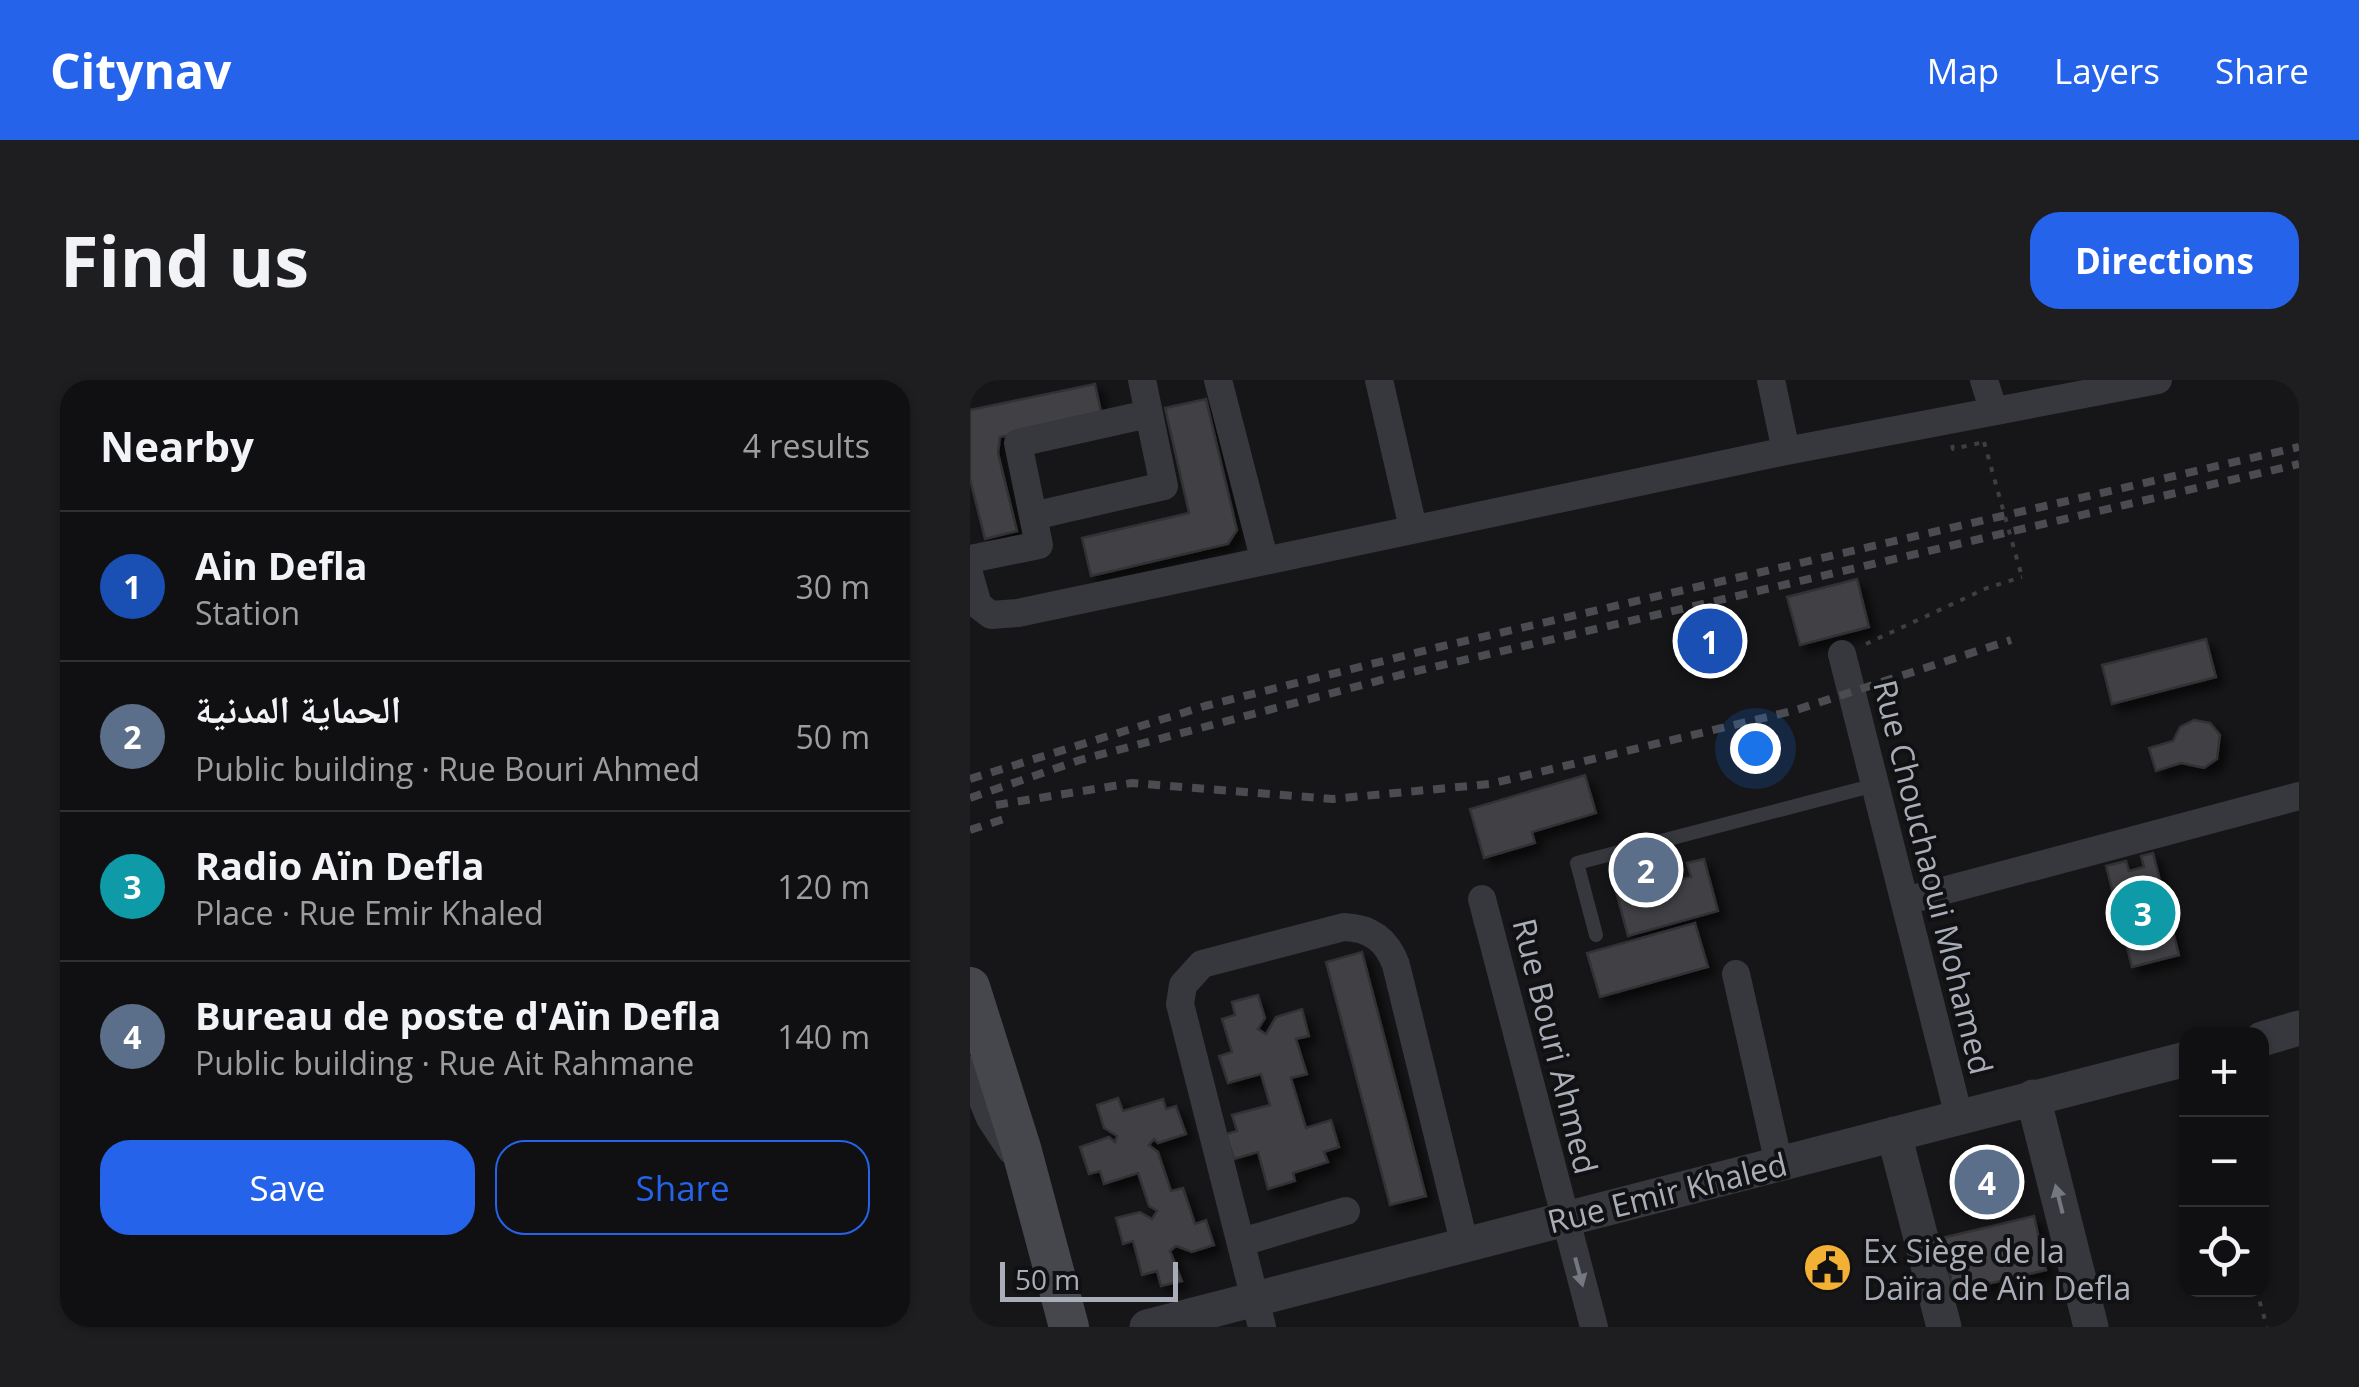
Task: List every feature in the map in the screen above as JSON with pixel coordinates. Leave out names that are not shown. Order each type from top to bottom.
[{"type":"main road","points":[[970,986],[1030,1181],[1069,1327]]},
{"type":"street","points":[[1033,516],[1164,486],[1142,380]]},
{"type":"street","points":[[1218,380],[1264,558]]},
{"type":"street","points":[[1379,380],[1413,528]]},
{"type":"street","points":[[1771,380],[1786,451]]},
{"type":"street","points":[[1984,380],[1992,410]]},
{"type":"street","points":[[970,577],[978,605],[991,615],[1018,613],[1264,558],[2152,380]]},
{"type":"street","points":[[970,559],[1039,545],[1018,443],[1148,414]]},
{"type":"street","name":"Rue Chouchaoui Mohamed","points":[[1842,654],[1960,1117]]},
{"type":"street","points":[[1905,900],[2299,796]]},
{"type":"street","name":"Rue Bouri Ahmed","points":[[1482,899],[1594,1327]]},
{"type":"street","points":[[1258,1313],[1180,1004],[1183,985],[1202,964],[1344,926],[1358,927],[1383,940],[1396,965],[1464,1242]]},
{"type":"street","points":[[1736,974],[1779,1164]]},
{"type":"street","points":[[2269,1036],[2299,1028]]},
{"type":"street","name":"Rue Emir Khaled","points":[[1147,1327],[1258,1313],[1464,1242],[2179,1061]]},
{"type":"street","points":[[970,1070],[990,1118],[1030,1181]]},
{"type":"street","points":[[2033,1097],[2091,1327]]},
{"type":"street","points":[[1894,1134],[1944,1327]]},
{"type":"street","points":[[1242,1242],[1346,1211]]},
{"type":"lane","points":[[1596,935],[1577,863],[1876,786]]},
{"type":"path","points":[[1842,654],[1988,588],[2022,577],[1984,442],[1954,449]]},
{"type":"path","points":[[2258,1297],[2266,1327]]},
{"type":"building","points":[[1095,384],[1102,416],[1000,437],[998,453],[1017,531],[985,539],[970,479],[970,410]]},
{"type":"building","points":[[1206,399],[1237,530],[1228,544],[1091,576],[1082,538],[1189,513],[1165,408]]},
{"type":"building","points":[[1857,579],[1869,627],[1800,645],[1787,597]]},
{"type":"building","points":[[2206,639],[2216,677],[2112,704],[2102,665]]},
{"type":"building","points":[[2194,720],[2210,723],[2220,735],[2217,759],[2204,768],[2181,763],[2156,771],[2149,748],[2173,741],[2180,727]]},
{"type":"building","points":[[1585,775],[1596,813],[1532,832],[1535,843],[1484,858],[1470,809]]},
{"type":"building","points":[[2153,853],[2179,955],[2132,967],[2106,866],[2126,861],[2129,871],[2144,867],[2141,856]]},
{"type":"building","points":[[1637,859],[1645,890],[1691,877],[1687,863],[1704,859],[1718,911],[1628,936],[1609,866]]},
{"type":"building","points":[[1695,923],[1708,967],[1600,997],[1587,953]]},
{"type":"building","points":[[1362,952],[1426,1196],[1390,1205],[1326,962]]},
{"type":"building","points":[[1258,995],[1265,1018],[1258,1029],[1266,1034],[1276,1017],[1302,1009],[1309,1036],[1296,1039],[1307,1074],[1291,1078],[1306,1128],[1331,1120],[1339,1147],[1324,1152],[1328,1162],[1293,1173],[1295,1181],[1268,1189],[1258,1152],[1234,1159],[1226,1134],[1237,1131],[1232,1115],[1270,1105],[1261,1074],[1228,1083],[1219,1056],[1232,1052],[1222,1019],[1235,1015],[1232,1002]]},
{"type":"building","points":[[1118,1098],[1123,1111],[1163,1099],[1166,1109],[1176,1106],[1186,1134],[1158,1143],[1154,1139],[1149,1145],[1158,1152],[1171,1191],[1183,1188],[1195,1224],[1206,1220],[1214,1245],[1192,1252],[1176,1246],[1170,1251],[1182,1281],[1161,1286],[1157,1271],[1142,1275],[1133,1241],[1123,1244],[1116,1218],[1140,1212],[1152,1219],[1157,1211],[1149,1206],[1138,1173],[1104,1184],[1100,1171],[1089,1174],[1080,1147],[1109,1137],[1115,1142],[1117,1136],[1104,1128],[1097,1105]]},
{"type":"building","points":[[2034,1216],[2046,1270],[1954,1292],[1942,1238]]},
{"type":"railway","points":[[970,779],[1205,706],[1439,647],[2299,447]]},
{"type":"railway","points":[[970,798],[1080,760],[1400,675],[2299,464]]},
{"type":"railway","points":[[996,805],[1132,783],[1332,799],[1490,784],[1796,710],[2011,640]]},
{"type":"railway","points":[[970,830],[1004,819]]},
{"type":"place","name":"Ain Defla","points":[[1710,641]]},
{"type":"place","name":"الحماية المدنية","points":[[1646,870]]},
{"type":"place","name":"Radio Aïn Defla","points":[[2143,913]]},
{"type":"place","name":"Bureau de poste d'Aïn Defla","points":[[1987,1182]]},
{"type":"place","name":"Ex Siège de la Daïra de Aïn Defla","points":[[1828,1268]]}]
